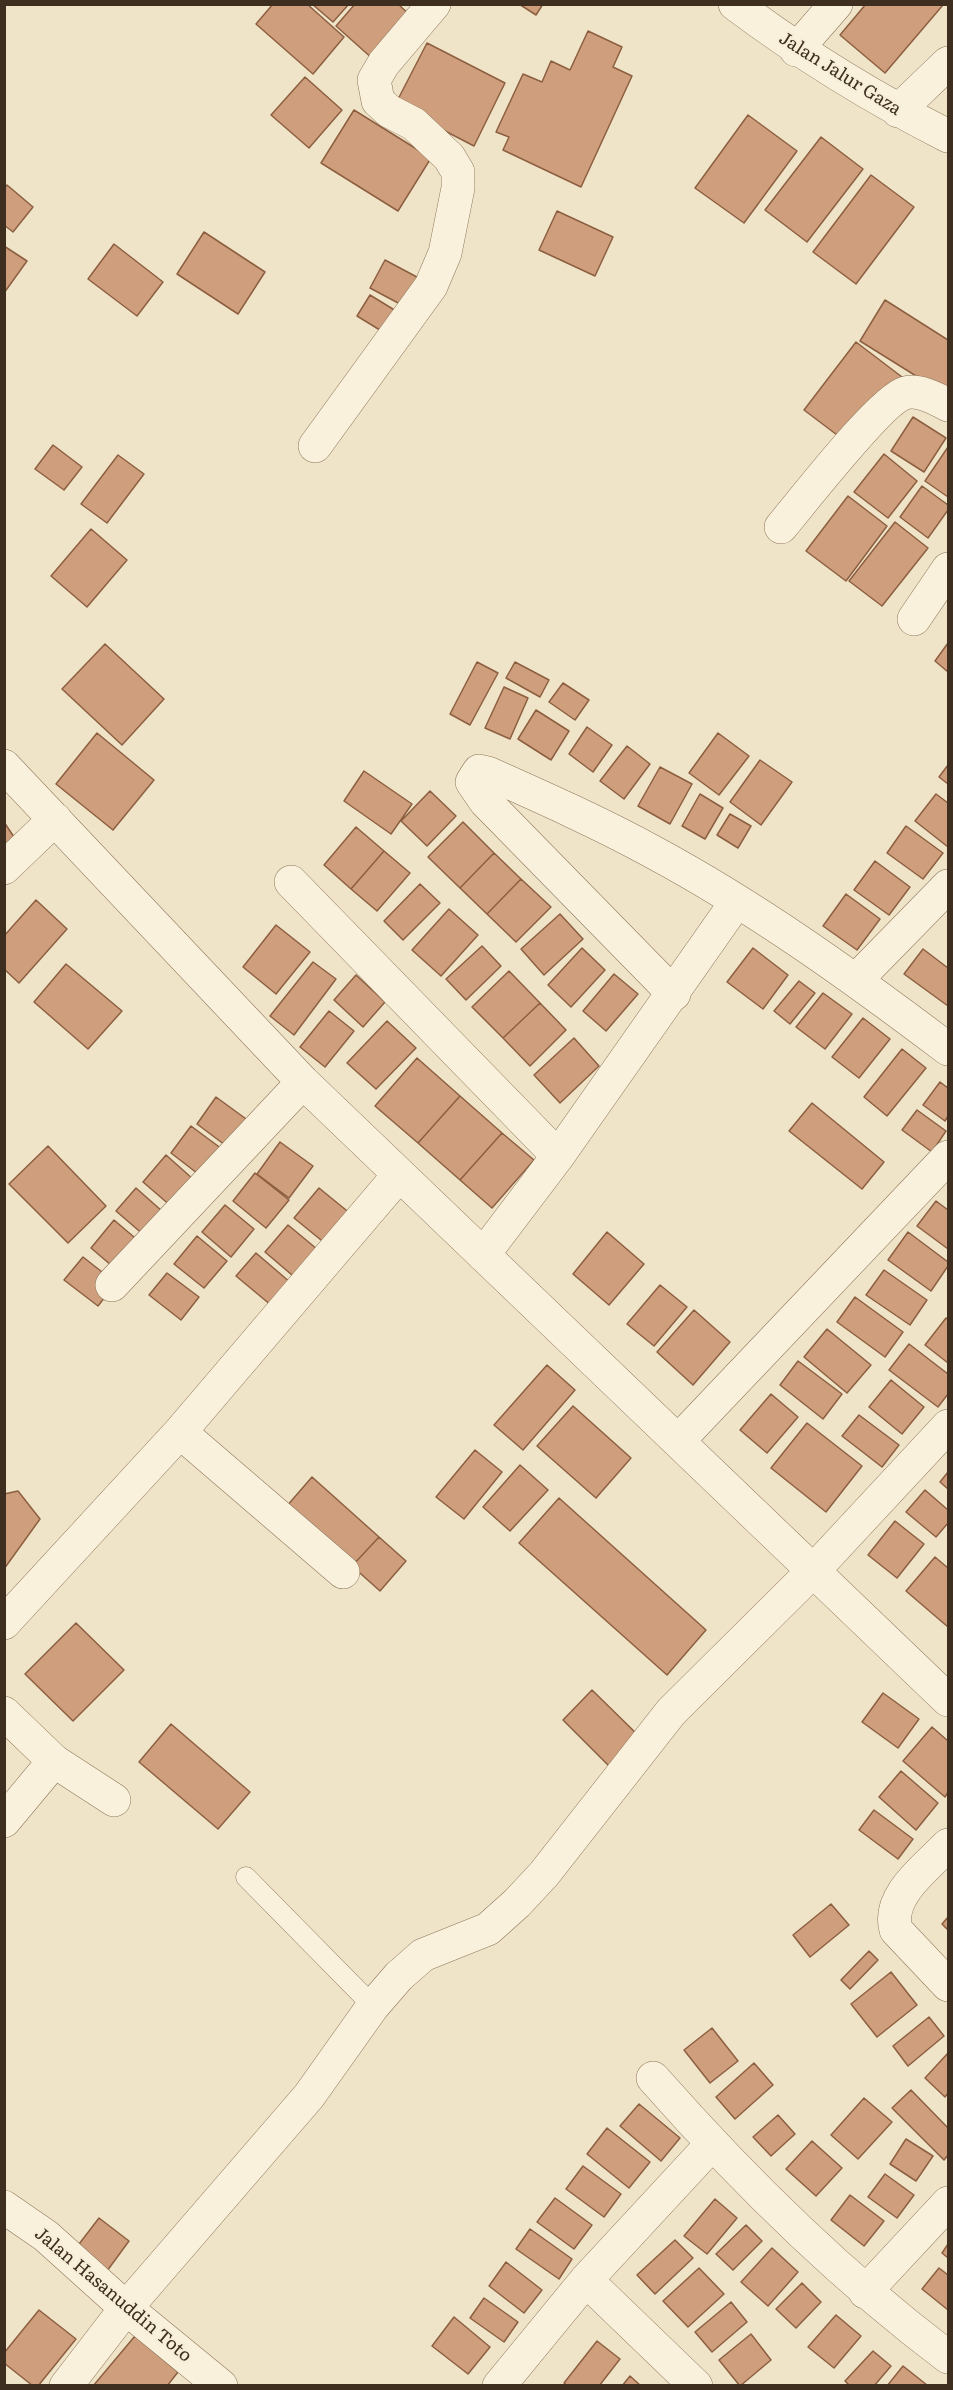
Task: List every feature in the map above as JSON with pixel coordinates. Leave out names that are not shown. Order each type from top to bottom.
[{"type":"street","points":[[315,446],[431,286],[445,253],[458,188],[458,171],[449,157],[414,124],[378,101],[374,80],[384,63],[434,4]]},
{"type":"street","name":"Jalan Jalur Gaza","points":[[735,4],[796,50],[898,111],[948,136]]},
{"type":"street","points":[[796,50],[836,4]]},
{"type":"street","points":[[898,111],[948,63]]},
{"type":"street","points":[[781,527],[871,420],[891,401],[906,392],[929,396],[948,405]]},
{"type":"street","points":[[914,619],[948,569]]},
{"type":"street","points":[[4,766],[303,1082],[814,1570],[946,1692]]},
{"type":"street","points":[[674,994],[485,801],[472,783],[479,771],[573,812],[653,852],[737,901],[857,980],[948,1049]]},
{"type":"street","points":[[4,868],[55,819]]},
{"type":"street","points":[[291,882],[558,1156]]},
{"type":"street","points":[[857,980],[948,886]]},
{"type":"street","points":[[483,1255],[558,1156],[674,994],[737,901]]},
{"type":"street","points":[[112,1285],[303,1082]]},
{"type":"street","points":[[679,1440],[948,1157]]},
{"type":"street","points":[[4,1623],[180,1432],[399,1175]]},
{"type":"street","points":[[66,2385],[126,2308],[309,2096],[373,2006],[399,1976],[423,1954],[488,1929],[517,1904],[544,1874],[671,1712],[814,1570],[948,1425]]},
{"type":"street","points":[[180,1432],[343,1572]]},
{"type":"street","points":[[4,1713],[54,1761],[114,1800]]},
{"type":"street","points":[[4,1821],[54,1761]]},
{"type":"street","points":[[948,1845],[909,1886],[897,1902],[892,1918],[896,1930],[948,1985]]},
{"type":"street","points":[[652,2078],[712,2144],[808,2241],[865,2292],[948,2358]]},
{"type":"street","points":[[499,2385],[586,2280],[712,2144]]},
{"type":"street","points":[[865,2292],[948,2203]]},
{"type":"street","name":"Jalan Hasanuddin Toto","points":[[4,2206],[46,2236],[126,2308],[220,2385]]},
{"type":"street","points":[[586,2280],[696,2385]]},
{"type":"lane","points":[[246,1877],[373,2006]]},
{"type":"building","points":[[273,4],[307,4],[344,37],[313,74],[256,24]]},
{"type":"building","points":[[312,4],[349,4],[333,22]]},
{"type":"building","points":[[355,4],[398,4],[412,17],[374,60],[336,26]]},
{"type":"building","points":[[519,4],[543,4],[536,15]]},
{"type":"building","points":[[866,4],[943,5],[885,73],[840,35]]},
{"type":"building","points":[[588,31],[622,47],[613,67],[632,76],[581,187],[503,150],[509,137],[496,132],[523,74],[542,82],[551,61],[570,70]]},
{"type":"building","points":[[427,43],[505,83],[474,146],[395,105]]},
{"type":"building","points":[[305,77],[342,110],[309,148],[271,115]]},
{"type":"building","points":[[354,110],[431,158],[398,211],[321,163]]},
{"type":"building","points":[[748,115],[797,151],[744,223],[695,188]]},
{"type":"building","points":[[821,137],[863,169],[807,242],[765,210]]},
{"type":"building","points":[[871,175],[914,207],[856,284],[813,252]]},
{"type":"building","points":[[7,185],[33,207],[13,232],[4,225],[4,189]]},
{"type":"building","points":[[557,211],[613,237],[595,276],[539,250]]},
{"type":"building","points":[[204,232],[265,272],[238,314],[177,274]]},
{"type":"building","points":[[114,244],[163,282],[137,316],[88,279]]},
{"type":"building","points":[[4,246],[27,261],[4,293]]},
{"type":"building","points":[[385,260],[430,284],[415,312],[370,288]]},
{"type":"building","points":[[370,295],[401,314],[388,335],[357,316]]},
{"type":"building","points":[[885,300],[948,340],[948,388],[945,394],[860,341]]},
{"type":"building","points":[[856,342],[902,377],[849,444],[804,410]]},
{"type":"building","points":[[913,417],[946,438],[924,472],[891,451]]},
{"type":"building","points":[[53,445],[82,467],[64,490],[35,469]]},
{"type":"building","points":[[948,447],[948,497],[925,481]]},
{"type":"building","points":[[884,454],[917,481],[888,518],[854,492]]},
{"type":"building","points":[[118,455],[144,474],[107,523],[81,504]]},
{"type":"building","points":[[922,486],[948,505],[948,510],[928,538],[900,517]]},
{"type":"building","points":[[848,496],[887,526],[846,581],[806,551]]},
{"type":"building","points":[[895,522],[928,548],[882,606],[849,581]]},
{"type":"building","points":[[91,529],[127,560],[87,607],[51,576]]},
{"type":"building","points":[[948,643],[948,672],[935,661]]},
{"type":"building","points":[[105,644],[164,699],[122,745],[62,689]]},
{"type":"building","points":[[477,662],[498,673],[470,725],[450,714]]},
{"type":"building","points":[[515,662],[549,680],[540,697],[506,678]]},
{"type":"building","points":[[563,683],[589,700],[575,720],[549,702]]},
{"type":"building","points":[[504,687],[528,698],[510,739],[485,728]]},
{"type":"building","points":[[536,710],[569,731],[551,760],[518,739]]},
{"type":"building","points":[[587,727],[612,745],[593,772],[569,754]]},
{"type":"building","points":[[97,733],[154,780],[113,830],[56,784]]},
{"type":"building","points":[[718,733],[749,756],[719,795],[689,773]]},
{"type":"building","points":[[627,746],[650,764],[624,799],[600,781]]},
{"type":"building","points":[[760,760],[792,782],[761,825],[730,802]]},
{"type":"building","points":[[948,765],[948,784],[939,777]]},
{"type":"building","points":[[660,767],[692,784],[670,824],[638,806]]},
{"type":"building","points":[[364,771],[412,804],[391,834],[344,801]]},
{"type":"building","points":[[430,791],[456,816],[427,846],[401,821]]},
{"type":"building","points":[[700,794],[723,808],[705,839],[682,826]]},
{"type":"building","points":[[936,794],[948,803],[948,847],[915,821]]},
{"type":"building","points":[[730,814],[751,826],[738,848],[717,835]]},
{"type":"building","points":[[4,822],[16,840],[4,847]]},
{"type":"building","points":[[463,822],[494,853],[460,888],[428,857]]},
{"type":"building","points":[[906,826],[943,853],[923,879],[887,853]]},
{"type":"building","points":[[356,827],[384,851],[351,889],[324,865]]},
{"type":"building","points":[[384,851],[410,873],[377,911],[351,889]]},
{"type":"building","points":[[494,853],[521,879],[487,914],[460,888]]},
{"type":"building","points":[[875,861],[910,887],[889,915],[854,890]]},
{"type":"building","points":[[521,879],[551,907],[516,942],[487,914]]},
{"type":"building","points":[[420,884],[440,903],[403,940],[384,921]]},
{"type":"building","points":[[846,894],[880,919],[857,950],[823,926]]},
{"type":"building","points":[[36,900],[67,929],[19,983],[4,969],[4,936]]},
{"type":"building","points":[[449,909],[478,935],[441,976],[412,950]]},
{"type":"building","points":[[560,914],[583,939],[544,975],[521,949]]},
{"type":"building","points":[[276,925],[310,952],[276,994],[243,967]]},
{"type":"building","points":[[482,946],[501,966],[466,1000],[446,979]]},
{"type":"building","points":[[582,948],[605,970],[571,1007],[548,985]]},
{"type":"building","points":[[753,948],[788,975],[763,1009],[727,982]]},
{"type":"building","points":[[923,949],[948,968],[948,1006],[904,974]]},
{"type":"building","points":[[313,962],[336,979],[294,1035],[270,1016]]},
{"type":"building","points":[[66,964],[122,1011],[88,1049],[34,1002]]},
{"type":"building","points":[[509,971],[540,1003],[503,1038],[472,1007]]},
{"type":"building","points":[[614,974],[638,994],[606,1031],[583,1011]]},
{"type":"building","points":[[356,975],[385,1002],[363,1027],[334,1000]]},
{"type":"building","points":[[799,981],[815,993],[790,1024],[774,1011]]},
{"type":"building","points":[[823,993],[852,1014],[825,1049],[796,1027]]},
{"type":"building","points":[[540,1003],[566,1030],[530,1066],[503,1038]]},
{"type":"building","points":[[329,1011],[354,1031],[325,1067],[300,1047]]},
{"type":"building","points":[[863,1018],[890,1039],[859,1078],[832,1057]]},
{"type":"building","points":[[387,1021],[416,1048],[376,1089],[347,1063]]},
{"type":"building","points":[[574,1038],[599,1066],[560,1103],[534,1075]]},
{"type":"building","points":[[902,1049],[926,1068],[887,1116],[864,1097]]},
{"type":"building","points":[[417,1058],[460,1096],[418,1143],[375,1106]]},
{"type":"building","points":[[940,1082],[948,1088],[948,1116],[945,1121],[923,1105]]},
{"type":"building","points":[[460,1096],[502,1133],[460,1180],[418,1143]]},
{"type":"building","points":[[216,1097],[253,1124],[233,1151],[197,1124]]},
{"type":"building","points":[[812,1103],[884,1162],[862,1189],[789,1131]]},
{"type":"building","points":[[917,1110],[946,1131],[932,1152],[902,1130]]},
{"type":"building","points":[[191,1126],[226,1152],[206,1180],[171,1153]]},
{"type":"building","points":[[502,1133],[534,1160],[492,1208],[460,1180]]},
{"type":"building","points":[[280,1142],[313,1166],[289,1198],[257,1174]]},
{"type":"building","points":[[48,1146],[106,1206],[68,1243],[9,1184]]},
{"type":"building","points":[[166,1155],[202,1187],[179,1213],[143,1182]]},
{"type":"building","points":[[255,1173],[289,1200],[266,1228],[233,1201]]},
{"type":"building","points":[[136,1188],[171,1219],[152,1242],[116,1211]]},
{"type":"building","points":[[319,1188],[357,1219],[332,1249],[294,1218]]},
{"type":"building","points":[[936,1201],[948,1210],[948,1249],[917,1226]]},
{"type":"building","points":[[225,1205],[254,1229],[231,1257],[202,1232]]},
{"type":"building","points":[[114,1220],[148,1249],[125,1277],[91,1248]]},
{"type":"building","points":[[288,1225],[323,1254],[299,1281],[265,1252]]},
{"type":"building","points":[[607,1232],[644,1264],[609,1305],[573,1274]]},
{"type":"building","points":[[908,1232],[948,1262],[948,1266],[931,1291],[888,1260]]},
{"type":"building","points":[[197,1236],[227,1261],[204,1288],[174,1264]]},
{"type":"building","points":[[256,1253],[291,1283],[272,1306],[236,1276]]},
{"type":"building","points":[[83,1257],[116,1283],[98,1306],[64,1280]]},
{"type":"building","points":[[884,1270],[927,1300],[910,1325],[866,1295]]},
{"type":"building","points":[[167,1273],[199,1297],[181,1320],[149,1295]]},
{"type":"building","points":[[660,1285],[687,1307],[654,1346],[627,1324]]},
{"type":"building","points":[[855,1297],[903,1332],[885,1357],[837,1322]]},
{"type":"building","points":[[694,1310],[730,1342],[693,1385],[657,1352]]},
{"type":"building","points":[[946,1318],[948,1319],[948,1363],[925,1345]]},
{"type":"building","points":[[827,1329],[871,1365],[847,1393],[804,1357]]},
{"type":"building","points":[[909,1344],[948,1374],[948,1394],[938,1407],[889,1370]]},
{"type":"building","points":[[798,1361],[842,1394],[823,1419],[780,1385]]},
{"type":"building","points":[[547,1365],[575,1390],[523,1450],[494,1425]]},
{"type":"building","points":[[891,1380],[924,1407],[902,1434],[869,1407]]},
{"type":"building","points":[[771,1394],[798,1417],[767,1453],[740,1430]]},
{"type":"building","points":[[573,1406],[631,1458],[596,1498],[537,1446]]},
{"type":"building","points":[[859,1415],[899,1445],[882,1467],[842,1436]]},
{"type":"building","points":[[807,1423],[862,1466],[826,1512],[771,1468]]},
{"type":"building","points":[[475,1450],[502,1472],[464,1519],[436,1497]]},
{"type":"building","points":[[520,1465],[548,1490],[510,1531],[483,1507]]},
{"type":"building","points":[[948,1472],[948,1489],[940,1482]]},
{"type":"building","points":[[312,1477],[379,1537],[352,1566],[286,1507]]},
{"type":"building","points":[[925,1490],[948,1510],[948,1523],[936,1537],[906,1512]]},
{"type":"building","points":[[18,1491],[40,1519],[4,1569],[4,1494]]},
{"type":"building","points":[[559,1498],[706,1630],[667,1675],[519,1543]]},
{"type":"building","points":[[895,1521],[924,1544],[897,1578],[868,1555]]},
{"type":"building","points":[[379,1537],[406,1561],[380,1591],[352,1566]]},
{"type":"building","points":[[935,1557],[948,1568],[948,1627],[906,1591]]},
{"type":"building","points":[[76,1623],[124,1670],[73,1721],[25,1674]]},
{"type":"building","points":[[592,1690],[643,1740],[613,1770],[563,1720]]},
{"type":"building","points":[[883,1693],[919,1719],[898,1748],[862,1722]]},
{"type":"building","points":[[171,1724],[250,1792],[218,1829],[139,1762]]},
{"type":"building","points":[[932,1727],[948,1741],[948,1792],[945,1797],[903,1761]]},
{"type":"building","points":[[901,1771],[938,1803],[916,1830],[879,1797]]},
{"type":"building","points":[[874,1810],[913,1839],[898,1859],[859,1830]]},
{"type":"building","points":[[831,1904],[849,1925],[810,1957],[793,1935]]},
{"type":"building","points":[[948,1917],[948,1930],[942,1924]]},
{"type":"building","points":[[869,1951],[878,1960],[850,1989],[841,1980]]},
{"type":"building","points":[[891,1972],[917,2005],[877,2037],[851,2004]]},
{"type":"building","points":[[929,2017],[944,2036],[908,2066],[893,2046]]},
{"type":"building","points":[[712,2028],[738,2061],[710,2083],[684,2050]]},
{"type":"building","points":[[948,2053],[948,2093],[945,2097],[925,2078]]},
{"type":"building","points":[[754,2063],[773,2085],[735,2119],[716,2097]]},
{"type":"building","points":[[911,2090],[948,2128],[948,2155],[944,2160],[892,2108]]},
{"type":"building","points":[[864,2098],[892,2122],[858,2159],[831,2135]]},
{"type":"building","points":[[639,2104],[680,2138],[661,2161],[620,2126]]},
{"type":"building","points":[[778,2115],[795,2134],[771,2156],[753,2137]]},
{"type":"building","points":[[607,2128],[650,2162],[629,2188],[587,2154]]},
{"type":"building","points":[[906,2139],[933,2156],[916,2181],[890,2164]]},
{"type":"building","points":[[812,2141],[842,2168],[816,2196],[786,2169]]},
{"type":"building","points":[[583,2166],[621,2194],[604,2217],[566,2189]]},
{"type":"building","points":[[885,2174],[914,2195],[897,2218],[868,2197]]},
{"type":"building","points":[[850,2195],[884,2221],[864,2246],[831,2220]]},
{"type":"building","points":[[555,2198],[592,2225],[574,2249],[537,2222]]},
{"type":"building","points":[[715,2199],[737,2218],[707,2254],[684,2236]]},
{"type":"building","points":[[99,2218],[129,2241],[107,2271],[76,2248]]},
{"type":"building","points":[[746,2225],[762,2241],[733,2270],[716,2254]]},
{"type":"building","points":[[530,2229],[572,2259],[559,2279],[516,2249]]},
{"type":"building","points":[[675,2240],[693,2258],[655,2294],[637,2275]]},
{"type":"building","points":[[948,2244],[948,2258],[942,2253]]},
{"type":"building","points":[[772,2248],[798,2272],[768,2306],[741,2282]]},
{"type":"building","points":[[506,2262],[542,2290],[524,2313],[489,2286]]},
{"type":"building","points":[[699,2268],[724,2294],[688,2327],[663,2301]]},
{"type":"building","points":[[939,2268],[948,2275],[948,2310],[922,2289]]},
{"type":"building","points":[[802,2283],[821,2302],[796,2328],[776,2309]]},
{"type":"building","points":[[484,2298],[518,2322],[504,2342],[470,2318]]},
{"type":"building","points":[[731,2302],[747,2322],[712,2352],[695,2332]]},
{"type":"building","points":[[39,2310],[76,2339],[38,2386],[33,2386],[4,2363],[4,2353]]},
{"type":"building","points":[[836,2315],[861,2336],[834,2368],[808,2347]]},
{"type":"building","points":[[454,2317],[490,2347],[468,2374],[432,2346]]},
{"type":"building","points":[[751,2334],[771,2360],[740,2386],[719,2360]]},
{"type":"building","points":[[135,2336],[178,2372],[167,2386],[93,2386]]},
{"type":"building","points":[[597,2341],[620,2359],[599,2386],[568,2386],[564,2383]]},
{"type":"building","points":[[873,2351],[891,2366],[874,2386],[850,2386],[845,2381]]},
{"type":"building","points":[[903,2366],[927,2385],[927,2386],[887,2386]]},
{"type":"building","points":[[630,2376],[641,2386],[622,2386]]}]
